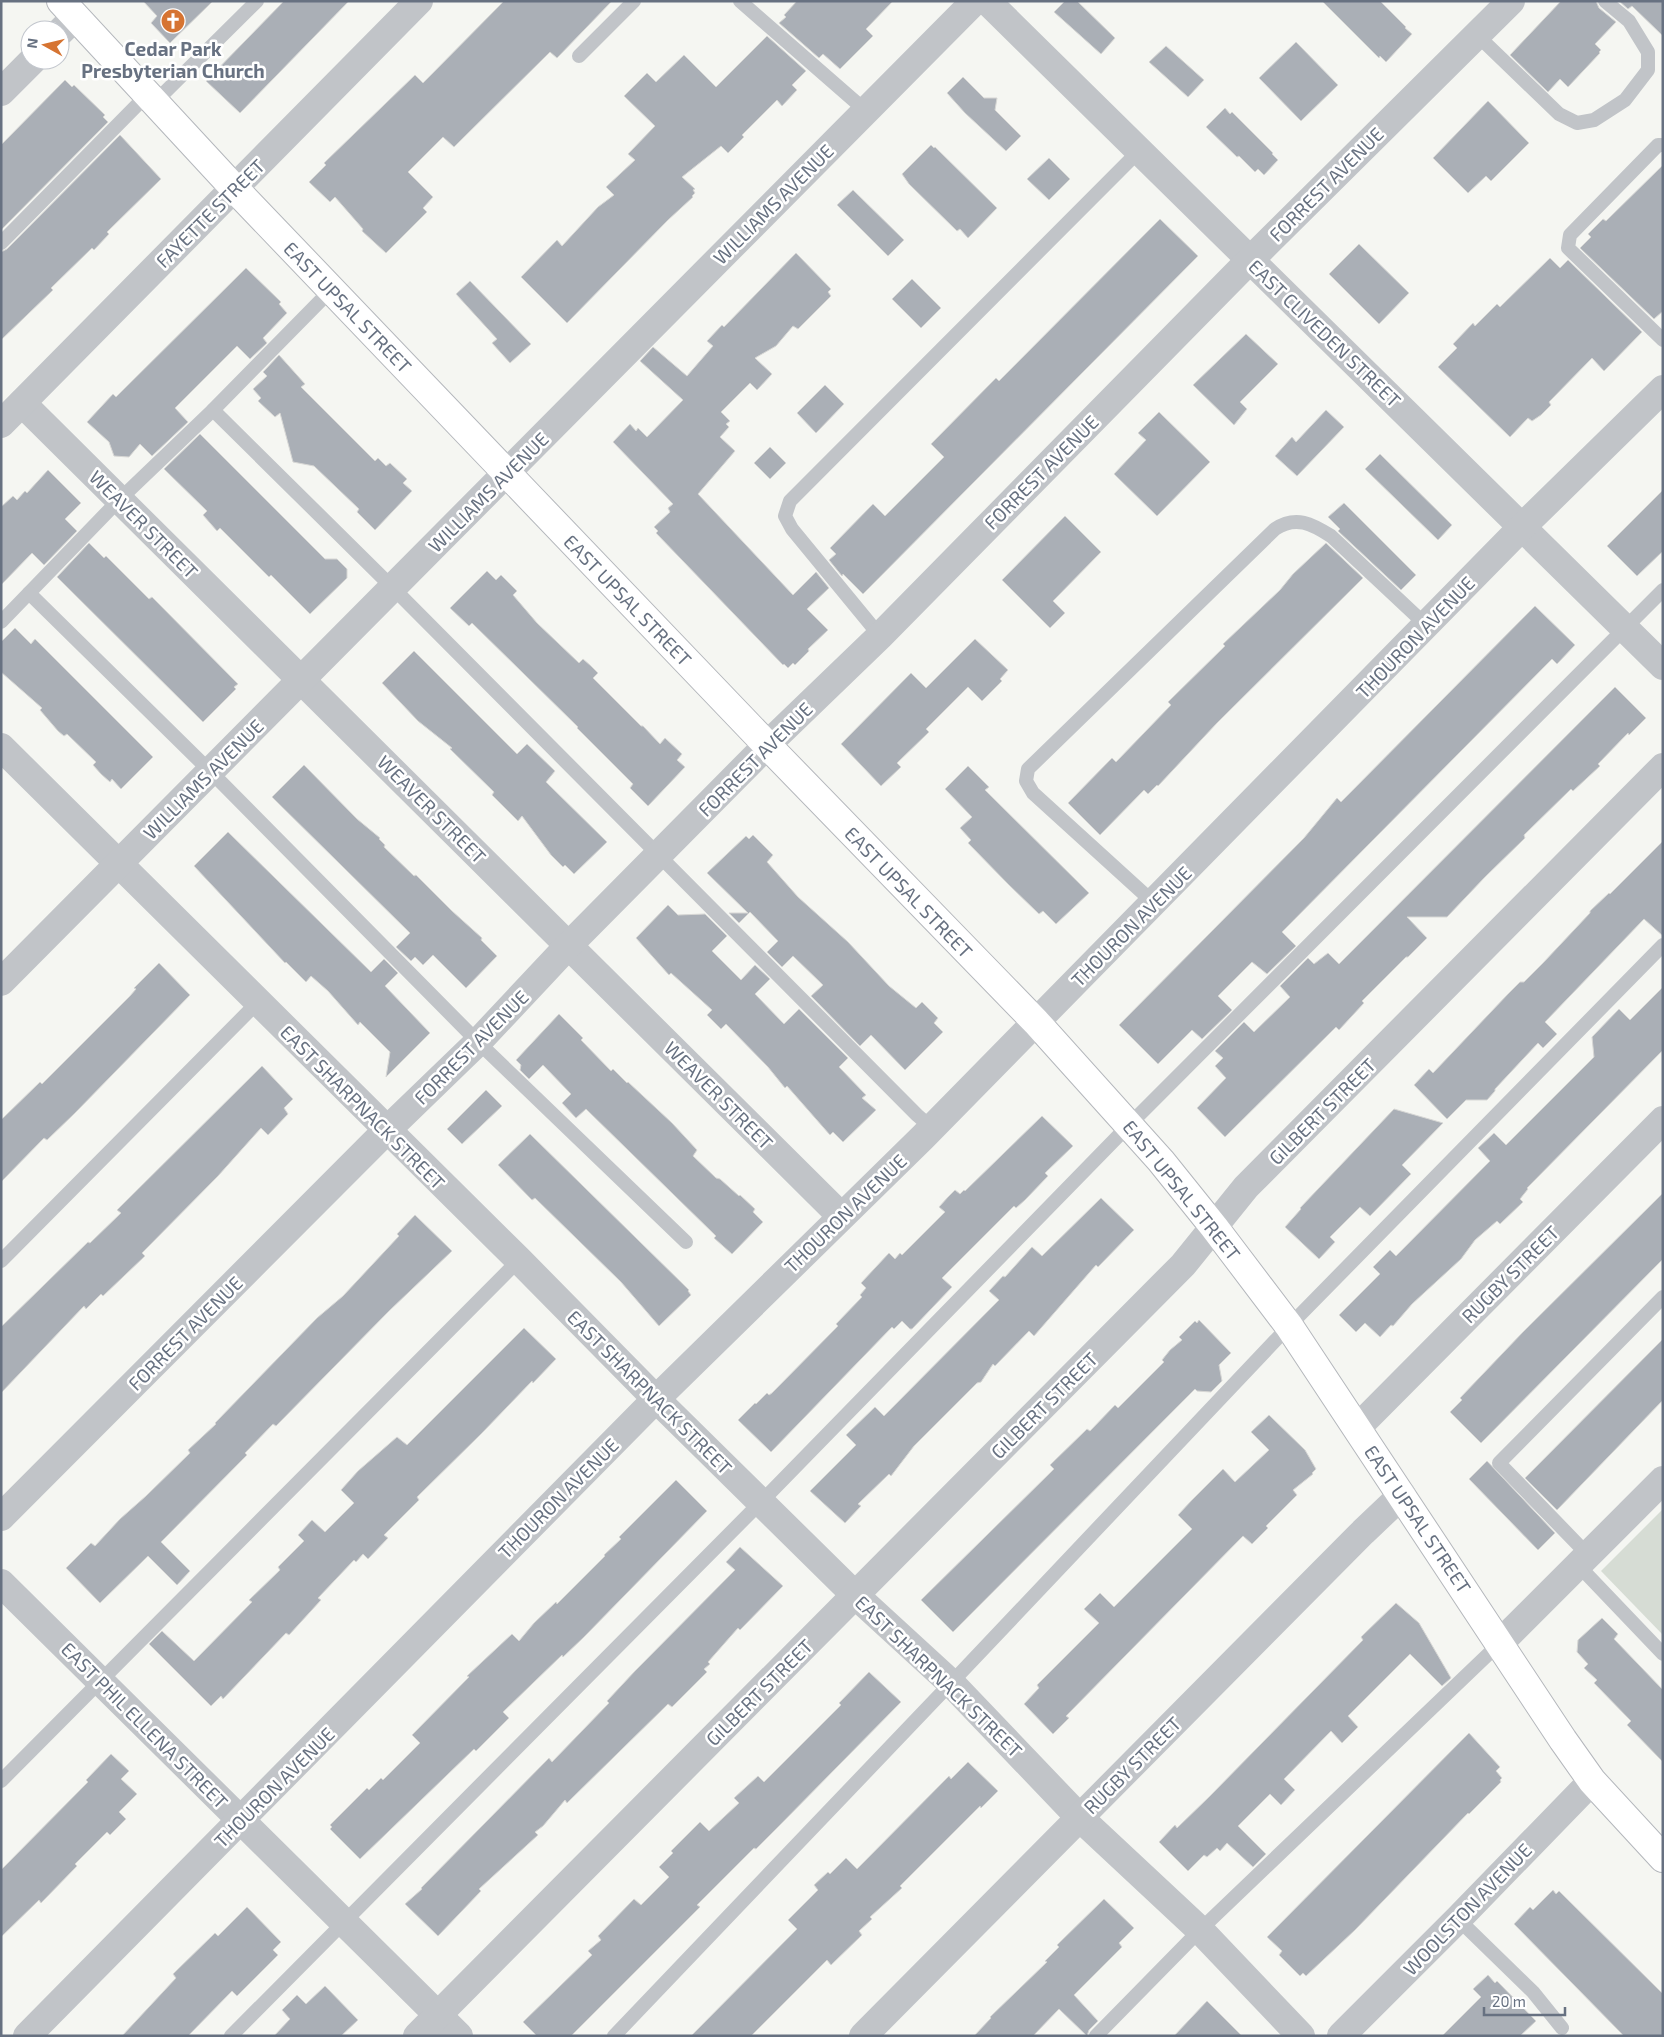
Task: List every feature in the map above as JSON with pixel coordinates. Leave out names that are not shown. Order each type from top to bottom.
[{"type":"street","name":"FAYETTE STREET","points":[[1,424],[419,1]]},
{"type":"street","name":"WILLIAMS AVENUE","points":[[1,982],[975,1]]},
{"type":"street","name":"EAST CLIVEDEN STREET","points":[[987,1],[1663,666]]},
{"type":"street","name":"FORREST AVENUE","points":[[1,1517],[387,1130],[478,1042],[569,945],[768,745],[880,636],[1250,260],[1511,1]]},
{"type":"street","name":"EAST UPSAL STREET","points":[[65,17],[151,99],[506,472],[1036,1022],[1161,1161],[1289,1326],[1592,1781],[1663,1858]]},
{"type":"street","points":[[1,92],[23,70]]},
{"type":"street","name":"THOURON AVENUE","points":[[27,2036],[656,1399],[932,1128],[1522,527],[1663,390]]},
{"type":"street","name":"WEAVER STREET","points":[[22,403],[841,1216]]},
{"type":"street","name":"EAST SHARPNACK STREET","points":[[1,747],[519,1260],[656,1399],[855,1595],[951,1683],[1080,1818],[1200,1930],[1301,2036]]},
{"type":"street","name":"GILBERT STREET","points":[[418,2036],[1183,1265],[1246,1186],[1663,767]]},
{"type":"street","name":"RUGBY STREET","points":[[1357,1428],[1663,1120]]},
{"type":"street","points":[[1500,1643],[1663,1480]]},
{"type":"street","name":"RUGBY STREET","points":[[863,2036],[1356,1539],[1402,1495]]},
{"type":"street","name":"EAST PHIL ELLENA STREET","points":[[1,1583],[459,2036]]},
{"type":"street","name":"WOOLSTON AVENUE","points":[[1340,2036],[1458,1919],[1592,1781]]},
{"type":"lane","points":[[1,243],[151,99],[257,1]]},
{"type":"lane","points":[[579,56],[634,1]]},
{"type":"lane","points":[[740,1],[866,111]]},
{"type":"lane","points":[[1477,35],[1559,114],[1577,123],[1594,120],[1625,100],[1648,70],[1648,52],[1629,21],[1605,1]]},
{"type":"lane","points":[[1663,145],[1658,145],[1570,235],[1568,248],[1663,340]]},
{"type":"lane","points":[[880,636],[792,529],[785,516],[790,501],[1140,150]]},
{"type":"lane","points":[[1,622],[119,500],[213,410],[332,290]]},
{"type":"lane","points":[[213,410],[393,588],[916,1115],[932,1128]]},
{"type":"lane","points":[[1154,902],[1033,793],[1026,782],[1028,769],[1275,529],[1285,522],[1296,520],[1317,527],[1331,536],[1426,625]]},
{"type":"lane","points":[[231,2036],[761,1502],[1129,1125],[1663,590]]},
{"type":"lane","points":[[29,593],[211,772],[478,1042],[686,1242]]},
{"type":"lane","points":[[614,2036],[1289,1326],[1663,945]]},
{"type":"lane","points":[[1,1261],[258,1002]]},
{"type":"lane","points":[[1,1781],[519,1260]]},
{"type":"lane","points":[[1663,1297],[1499,1463],[1663,1654]]},
{"type":"lane","points":[[1096,2036],[1200,1930],[1500,1643]]},
{"type":"lane","points":[[1458,1919],[1533,1992],[1562,2033]]},
{"type":"shaded area","points":[[1663,1509],[1663,1635],[1601,1571]]},
{"type":"building","name":"Cedar Park Presbyterian Church","points":[[143,1],[213,1],[170,43],[151,23],[157,16]]},
{"type":"building","points":[[284,1],[349,1],[240,113],[206,81]]},
{"type":"building","points":[[504,1],[612,1],[557,58],[550,52],[454,147],[443,137],[408,172],[433,197],[423,208],[427,212],[386,253],[362,231],[363,229],[335,197],[330,202],[309,182],[326,165],[324,163],[415,75],[423,83]]},
{"type":"building","points":[[797,1],[893,1],[866,29],[873,36],[840,69],[823,54],[819,58],[779,23],[786,17],[784,15]]},
{"type":"building","points":[[1065,1],[1077,1],[1115,38],[1101,54],[1054,12]]},
{"type":"building","points":[[1322,1],[1380,1],[1412,34],[1386,62],[1380,56],[1379,58]]},
{"type":"building","points":[[1561,1],[1596,1],[1599,8],[1616,22],[1595,44],[1601,50],[1600,53],[1568,87],[1560,79],[1548,92],[1510,55]]},
{"type":"building","points":[[1619,1],[1663,1],[1663,36],[1632,6],[1628,9]]},
{"type":"building","points":[[767,36],[806,71],[792,85],[797,90],[782,106],[777,100],[742,135],[744,137],[728,153],[721,146],[682,177],[695,189],[693,190],[695,193],[693,197],[567,323],[521,277],[557,240],[562,246],[598,207],[614,195],[606,187],[635,160],[628,154],[655,126],[624,96],[647,73],[656,82],[684,55],[716,87]]},
{"type":"building","points":[[1296,42],[1338,85],[1301,121],[1259,78]]},
{"type":"building","points":[[1166,46],[1204,80],[1188,97],[1149,62]]},
{"type":"building","points":[[963,77],[984,98],[997,98],[995,110],[1021,136],[1006,151],[965,113],[947,93]]},
{"type":"building","points":[[65,80],[72,87],[74,85],[105,115],[103,117],[108,122],[1,230],[1,145]]},
{"type":"building","points":[[1488,101],[1529,143],[1491,181],[1486,176],[1468,193],[1433,158]]},
{"type":"building","points":[[1225,108],[1230,114],[1232,112],[1278,160],[1264,175],[1258,169],[1255,172],[1206,127]]},
{"type":"building","points":[[120,135],[161,179],[107,232],[109,234],[94,250],[92,248],[51,288],[53,290],[1,340],[1,252],[7,249]]},
{"type":"building","points":[[931,145],[997,208],[968,238],[960,229],[957,231],[909,184],[902,174]]},
{"type":"building","points":[[1049,158],[1070,179],[1049,200],[1027,179]]},
{"type":"building","points":[[1663,165],[1663,311],[1654,319],[1580,248],[1591,237],[1588,234],[1603,219],[1606,221]]},
{"type":"building","points":[[853,190],[904,240],[888,256],[837,205]]},
{"type":"building","points":[[1160,219],[1198,256],[863,594],[843,574],[842,576],[829,560],[836,554],[830,548],[873,504],[885,516],[944,457],[931,444],[996,378],[999,381]]},
{"type":"building","points":[[1359,244],[1409,293],[1379,324],[1329,274]]},
{"type":"building","points":[[796,253],[831,289],[828,292],[831,296],[798,329],[793,326],[776,346],[755,358],[772,374],[757,390],[750,383],[721,412],[730,421],[726,424],[729,427],[720,437],[735,451],[698,494],[793,595],[816,572],[829,588],[807,609],[828,630],[808,649],[809,651],[795,665],[793,663],[788,668],[656,533],[658,531],[654,527],[670,512],[668,508],[673,504],[613,442],[630,424],[636,431],[638,428],[647,437],[683,400],[640,361],[653,347],[687,376],[713,346],[707,341],[722,325],[724,327]]},
{"type":"building","points":[[1550,258],[1560,268],[1568,260],[1642,332],[1604,371],[1592,358],[1549,402],[1551,405],[1541,415],[1532,421],[1528,418],[1510,437],[1438,367],[1457,348],[1453,344],[1473,323],[1475,326],[1497,304],[1500,307]]},
{"type":"building","points":[[246,268],[281,302],[279,304],[287,313],[263,338],[267,343],[250,359],[237,346],[175,408],[188,422],[152,456],[140,444],[129,457],[114,456],[109,442],[87,422],[113,394],[116,397]]},
{"type":"building","points":[[912,279],[941,308],[921,328],[892,299]]},
{"type":"building","points":[[470,281],[531,344],[510,363],[492,343],[497,339],[456,294]]},
{"type":"building","points":[[1246,334],[1278,364],[1240,402],[1247,409],[1234,425],[1193,385]]},
{"type":"building","points":[[279,355],[305,384],[301,387],[375,461],[378,458],[386,466],[390,463],[407,479],[403,483],[412,491],[375,530],[357,512],[359,509],[314,466],[293,462],[280,413],[275,417],[258,401],[261,398],[253,389],[267,376],[263,372]]},
{"type":"building","points":[[825,385],[844,404],[816,433],[797,413]]},
{"type":"building","points":[[1326,410],[1344,427],[1297,476],[1275,456],[1292,437],[1296,442]]},
{"type":"building","points":[[1159,412],[1210,462],[1157,516],[1114,474],[1146,440],[1138,433]]},
{"type":"building","points":[[200,434],[325,559],[337,559],[347,569],[347,578],[310,614],[271,575],[269,577],[220,528],[217,531],[203,515],[207,511],[164,469]]},
{"type":"building","points":[[770,447],[786,463],[770,479],[754,463]]},
{"type":"building","points":[[1380,454],[1452,525],[1438,540],[1365,469]]},
{"type":"building","points":[[48,470],[81,503],[65,519],[77,531],[44,565],[32,553],[1,585],[1,507],[13,496],[17,500],[25,491],[27,493]]},
{"type":"building","points":[[1663,490],[1663,551],[1637,576],[1607,546]]},
{"type":"building","points":[[1344,503],[1416,575],[1401,590],[1338,531],[1340,529],[1328,517]]},
{"type":"building","points":[[1065,516],[1101,552],[1053,601],[1065,613],[1050,628],[1002,580]]},
{"type":"building","points":[[89,543],[104,558],[106,556],[149,599],[152,597],[238,684],[234,687],[236,689],[203,722],[57,577]]},
{"type":"building","points":[[1326,543],[1363,578],[1217,723],[1158,786],[1148,794],[1144,790],[1100,835],[1068,803],[1112,758],[1116,762],[1171,705],[1168,702],[1225,646],[1223,644]]},
{"type":"building","points":[[487,571],[496,580],[501,575],[517,591],[513,595],[537,623],[579,663],[583,659],[591,666],[598,673],[593,678],[660,744],[665,738],[682,754],[677,760],[685,767],[648,806],[630,788],[633,784],[578,727],[472,623],[469,626],[450,608]]},
{"type":"building","points":[[1535,606],[1575,645],[1557,664],[1552,659],[1282,932],[1296,946],[1267,974],[1252,962],[1218,996],[1232,1010],[1202,1039],[1192,1030],[1158,1064],[1119,1025],[1304,838],[1337,798],[1341,802]]},
{"type":"building","points":[[15,628],[31,644],[35,639],[153,757],[121,789],[112,779],[110,782],[101,774],[93,765],[96,762],[67,734],[64,736],[58,731],[40,710],[42,708],[1,672],[1,642]]},
{"type":"building","points":[[975,639],[1008,670],[1000,679],[1002,681],[982,701],[968,687],[926,729],[929,732],[897,763],[901,767],[881,786],[841,744],[911,673],[926,688]]},
{"type":"building","points":[[414,651],[517,754],[527,744],[555,771],[546,782],[607,842],[574,874],[565,865],[563,867],[551,855],[522,816],[518,821],[492,795],[494,792],[450,749],[452,748],[418,721],[382,683]]},
{"type":"building","points":[[1615,687],[1646,718],[1629,735],[1628,733],[1598,764],[1600,766],[1573,791],[1571,789],[1524,835],[1525,838],[1447,917],[1407,917],[1427,938],[1362,1001],[1364,1003],[1339,1030],[1336,1027],[1225,1137],[1197,1108],[1226,1078],[1215,1066],[1223,1058],[1215,1051],[1244,1022],[1254,1032],[1290,997],[1280,986],[1308,958],[1314,964],[1328,953],[1339,964]]},
{"type":"building","points":[[304,765],[357,819],[380,838],[385,845],[384,847],[482,938],[481,940],[497,956],[466,988],[433,955],[423,965],[415,957],[411,961],[396,947],[410,933],[272,797]]},
{"type":"building","points":[[968,766],[989,787],[985,790],[1089,893],[1056,924],[1043,911],[1039,914],[968,843],[971,840],[960,828],[972,817],[945,789]]},
{"type":"building","points":[[228,832],[371,972],[384,959],[398,973],[385,986],[430,1033],[386,1077],[390,1052],[360,1022],[358,1025],[328,991],[311,976],[306,982],[285,963],[194,866]]},
{"type":"building","points":[[753,835],[773,855],[767,862],[798,897],[848,942],[889,986],[916,1008],[922,1002],[938,1018],[934,1023],[943,1032],[905,1070],[871,1035],[860,1046],[811,996],[823,985],[793,956],[782,967],[767,952],[778,941],[750,912],[739,923],[729,913],[748,913],[707,873],[746,836],[749,839]]},
{"type":"building","points":[[1663,841],[1663,936],[1644,919],[1545,1022],[1557,1034],[1543,1048],[1538,1043],[1487,1100],[1466,1100],[1447,1119],[1414,1085],[1429,1069],[1433,1073],[1520,982],[1524,982],[1543,963],[1590,911],[1610,894]]},
{"type":"building","points":[[668,905],[678,915],[705,914],[727,936],[712,951],[741,980],[755,965],[770,979],[755,994],[784,1024],[799,1009],[848,1058],[839,1067],[866,1095],[862,1098],[876,1110],[843,1142],[833,1132],[830,1135],[787,1086],[785,1088],[768,1067],[726,1024],[721,1029],[707,1015],[712,1010],[671,973],[669,975],[636,938]]},
{"type":"building","points":[[159,963],[190,995],[75,1113],[47,1140],[44,1138],[1,1182],[1,1120],[40,1082],[42,1084],[130,996],[136,989],[134,988]]},
{"type":"building","points":[[1663,987],[1663,1050],[1527,1188],[1520,1199],[1523,1202],[1500,1224],[1497,1221],[1475,1240],[1461,1259],[1412,1304],[1393,1326],[1391,1325],[1380,1337],[1365,1323],[1356,1332],[1339,1315],[1380,1274],[1373,1267],[1390,1250],[1396,1256],[1490,1161],[1478,1148],[1494,1133],[1506,1145],[1594,1057],[1592,1037],[1619,1009],[1630,1020]]},
{"type":"building","points":[[559,1014],[583,1038],[581,1040],[611,1071],[613,1069],[672,1123],[697,1150],[693,1156],[716,1178],[720,1179],[755,1209],[753,1212],[763,1222],[732,1254],[586,1109],[576,1118],[562,1103],[571,1094],[543,1065],[529,1079],[520,1070],[521,1065],[516,1060]]},
{"type":"building","points":[[262,1066],[293,1099],[284,1108],[288,1114],[268,1135],[261,1128],[218,1176],[142,1253],[145,1256],[103,1296],[101,1294],[86,1309],[84,1306],[1,1393],[1,1327],[88,1242],[90,1243],[121,1213],[117,1210]]},
{"type":"building","points":[[486,1090],[502,1106],[462,1144],[447,1129]]},
{"type":"building","points":[[1394,1109],[1443,1123],[1402,1165],[1411,1174],[1370,1216],[1360,1207],[1330,1237],[1335,1242],[1319,1259],[1285,1227],[1300,1208]]},
{"type":"building","points":[[1042,1116],[1073,1146],[1045,1173],[1048,1176],[1025,1200],[1016,1208],[1014,1206],[942,1278],[952,1287],[912,1329],[902,1321],[894,1329],[892,1327],[771,1452],[738,1420],[767,1393],[769,1395],[772,1393],[838,1326],[836,1324],[862,1297],[860,1295],[866,1288],[861,1283],[889,1253],[895,1259],[900,1253],[902,1255],[945,1212],[939,1207],[955,1190],[960,1194],[965,1191]]},
{"type":"building","points":[[530,1134],[689,1290],[691,1295],[659,1326],[621,1282],[535,1198],[532,1200],[498,1165]]},
{"type":"building","points":[[1663,1193],[1663,1259],[1481,1443],[1450,1412],[1462,1400],[1460,1398],[1523,1332]]},
{"type":"building","points":[[1101,1198],[1134,1230],[1098,1267],[1096,1265],[1034,1336],[1029,1331],[995,1366],[993,1364],[981,1382],[977,1383],[914,1446],[891,1476],[889,1474],[858,1504],[861,1506],[845,1523],[810,1491],[856,1445],[846,1435],[875,1407],[884,1416],[999,1300],[989,1291],[1003,1276],[1005,1277],[1032,1247],[1042,1256]]},
{"type":"building","points":[[415,1215],[452,1251],[389,1311],[276,1426],[273,1424],[245,1453],[247,1455],[161,1542],[190,1571],[177,1585],[148,1556],[100,1603],[66,1568],[91,1543],[95,1546],[120,1519],[190,1453],[188,1450],[216,1424],[317,1318],[343,1296],[399,1236],[397,1234]]},
{"type":"building","points":[[1199,1320],[1231,1353],[1219,1365],[1222,1381],[1211,1392],[1197,1391],[1195,1389],[953,1632],[921,1600],[1054,1469],[1050,1465],[1087,1429],[1090,1431],[1115,1405],[1118,1408],[1164,1362],[1162,1360],[1170,1350],[1182,1340],[1179,1337],[1195,1321],[1197,1323]]},
{"type":"building","points":[[524,1328],[556,1359],[417,1497],[419,1500],[384,1535],[388,1538],[368,1559],[363,1554],[356,1562],[354,1560],[318,1598],[321,1600],[289,1635],[286,1633],[223,1699],[221,1696],[211,1706],[149,1644],[162,1631],[194,1661],[252,1602],[249,1600],[280,1570],[278,1567],[304,1541],[298,1535],[312,1520],[325,1532],[354,1503],[341,1490],[358,1471],[397,1437],[407,1445]]},
{"type":"building","points":[[1663,1339],[1663,1400],[1557,1510],[1525,1478]]},
{"type":"building","points":[[1269,1415],[1305,1450],[1316,1469],[1313,1474],[1293,1490],[1297,1495],[1266,1526],[1268,1528],[1252,1544],[1243,1536],[1066,1716],[1069,1718],[1053,1734],[1024,1704],[1039,1688],[1037,1685],[1099,1623],[1084,1609],[1100,1593],[1114,1607],[1192,1529],[1178,1515],[1192,1500],[1223,1469],[1235,1482],[1269,1450],[1251,1432]]},
{"type":"building","points":[[1487,1461],[1555,1533],[1538,1550],[1469,1479]]},
{"type":"building","points":[[676,1480],[707,1511],[584,1637],[563,1657],[562,1655],[503,1712],[509,1718],[476,1751],[474,1749],[360,1859],[330,1829],[332,1827],[330,1825],[367,1788],[369,1790],[381,1778],[383,1780],[420,1743],[412,1735],[469,1677],[467,1676],[512,1634],[519,1641],[534,1623],[556,1602],[557,1604],[605,1556],[621,1539],[619,1537]]},
{"type":"building","points":[[740,1547],[783,1586],[740,1630],[738,1628],[708,1662],[710,1664],[704,1669],[707,1672],[672,1707],[668,1704],[567,1803],[565,1800],[543,1826],[535,1832],[538,1835],[479,1889],[481,1891],[438,1936],[405,1904],[422,1889],[549,1758],[552,1762],[609,1703],[607,1701],[635,1671],[735,1570],[726,1562]]},
{"type":"building","points":[[1396,1603],[1419,1623],[1451,1678],[1442,1686],[1410,1654],[1348,1716],[1358,1727],[1342,1743],[1331,1731],[1284,1779],[1295,1790],[1281,1805],[1270,1794],[1238,1826],[1266,1854],[1253,1867],[1227,1843],[1220,1851],[1217,1848],[1207,1857],[1204,1855],[1188,1871],[1159,1842],[1175,1825],[1177,1828],[1209,1797],[1363,1640],[1361,1637]]},
{"type":"building","points":[[1602,1618],[1618,1634],[1614,1639],[1663,1690],[1663,1762],[1627,1725],[1631,1721],[1594,1683],[1597,1680],[1584,1668],[1588,1664],[1577,1652],[1578,1640]]},
{"type":"building","points":[[869,1672],[901,1702],[756,1849],[754,1848],[697,1905],[700,1907],[571,2036],[537,2036],[523,2022],[592,1955],[588,1951],[601,1940],[598,1936],[634,1899],[641,1905],[669,1877],[659,1867],[673,1853],[671,1851],[700,1822],[709,1831],[739,1803],[734,1798],[758,1776],[764,1782],[841,1705],[839,1703]]},
{"type":"building","points":[[1469,1733],[1500,1767],[1496,1771],[1502,1778],[1501,1782],[1468,1813],[1355,1930],[1306,1976],[1303,1973],[1300,1976],[1279,1955],[1282,1951],[1267,1937]]},
{"type":"building","points":[[111,1754],[129,1771],[121,1779],[137,1794],[119,1812],[126,1819],[110,1835],[107,1832],[75,1864],[77,1866],[41,1903],[39,1900],[1,1937],[1,1870],[88,1782],[86,1780]]},
{"type":"building","points":[[968,1762],[998,1791],[981,1808],[980,1806],[900,1886],[902,1888],[870,1917],[872,1919],[859,1931],[862,1935],[831,1965],[827,1960],[751,2036],[691,2036],[797,1929],[788,1920],[818,1890],[814,1885],[828,1872],[830,1874],[846,1858],[857,1869],[949,1776],[951,1779]]},
{"type":"building","points":[[1553,1890],[1556,1894],[1559,1891],[1663,1994],[1663,2036],[1624,2036],[1514,1924],[1530,1907],[1533,1910]]},
{"type":"building","points":[[1104,1899],[1134,1928],[1119,1943],[1122,1947],[1074,1995],[1098,2021],[1089,2030],[1087,2036],[1059,2009],[1033,2036],[974,2036],[990,2017],[1047,1962],[1045,1961],[1059,1947],[1057,1945]]},
{"type":"building","points":[[247,1907],[281,1942],[273,1950],[278,1955],[237,1996],[232,1991],[188,2036],[122,2036],[176,1978],[173,1974],[215,1933],[218,1936]]},
{"type":"building","points":[[1488,1975],[1495,1983],[1497,1981],[1536,2021],[1520,2036],[1442,2036],[1481,1997],[1473,1989]]},
{"type":"building","points":[[325,1986],[358,2020],[341,2036],[274,2036],[290,2019],[282,2010],[297,1995],[306,2004]]},
{"type":"building","points":[[1207,2001],[1242,2036],[1174,2036]]},
{"type":"place","name":"Cedar Park Presbyterian Church","points":[[173,21]]}]
